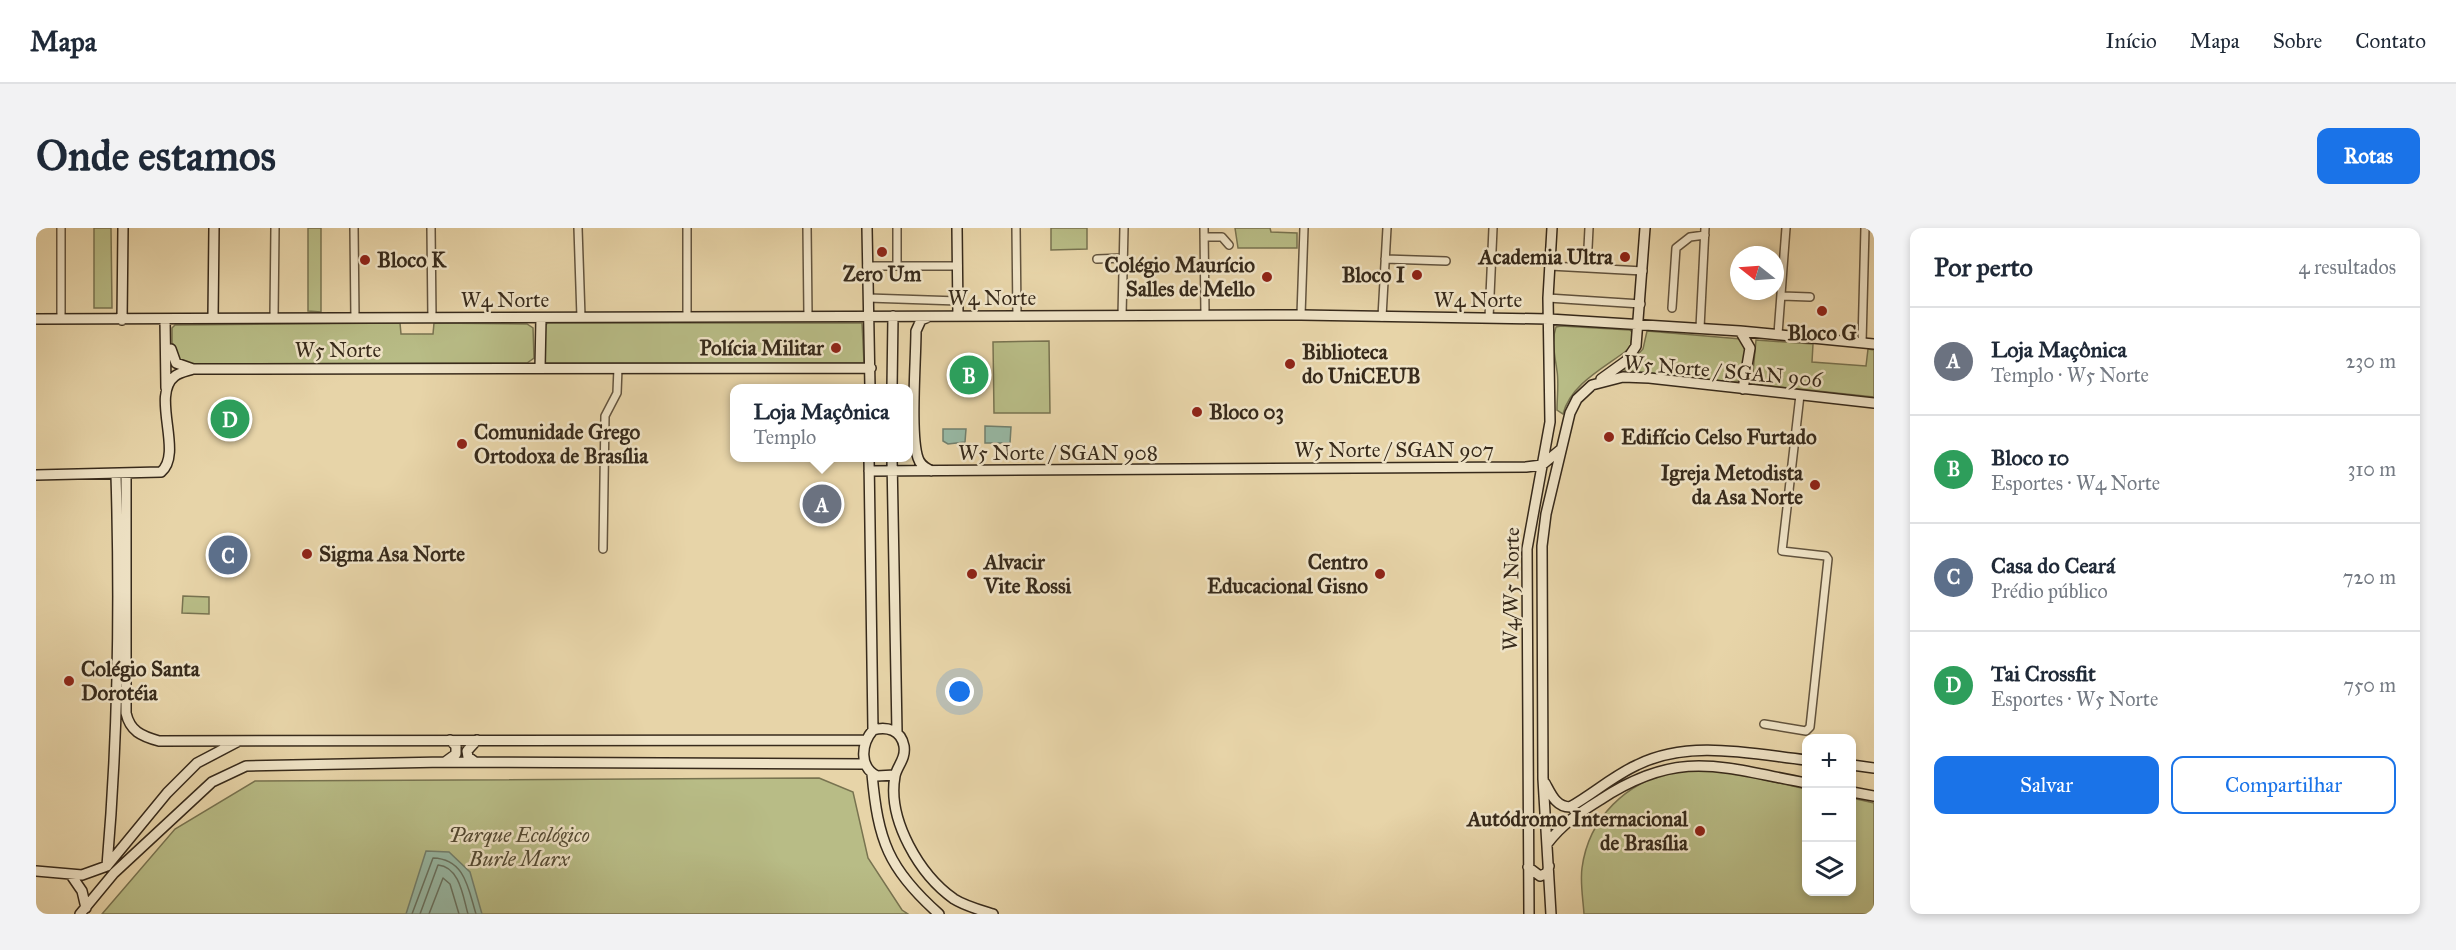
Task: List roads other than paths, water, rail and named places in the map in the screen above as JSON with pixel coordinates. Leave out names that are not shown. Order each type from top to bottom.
[{"type":"main road","points":[[122,320],[123,228]]},
{"type":"main road","points":[[213,318],[214,228]]},
{"type":"main road","points":[[867,228],[870,384]]},
{"type":"main road","points":[[957,228],[958,316]]},
{"type":"main road","name":"W4/W5 Norte","points":[[1530,914],[1527,549],[1550,422],[1548,298],[1552,228]]},
{"type":"main road","points":[[1542,465],[1561,448],[1570,413],[1577,399],[1592,385],[1626,361],[1636,346],[1645,228]]},
{"type":"main road","name":"W4 Norte","points":[[36,319],[1301,315],[1549,319],[1740,331],[1874,344]]},
{"type":"main road","points":[[892,316],[892,384]]},
{"type":"main road","points":[[930,316],[921,320],[916,331],[915,424],[919,462],[932,471]]},
{"type":"main road","points":[[540,368],[541,318]]},
{"type":"main road","points":[[167,319],[173,360],[193,369]]},
{"type":"main road","points":[[36,475],[121,475],[161,471],[167,465],[167,319]]},
{"type":"main road","points":[[1740,331],[1750,348],[1743,390]]},
{"type":"main road","name":"W5 Norte","points":[[193,369],[871,368]]},
{"type":"main road","points":[[166,391],[175,376],[193,369]]},
{"type":"main road","name":"W5 Norte / SGAN 906","points":[[1592,385],[1630,378],[1874,403]]},
{"type":"main road","points":[[1550,401],[1561,416],[1570,413]]},
{"type":"main road","name":"W4/W5 Norte","points":[[1551,914],[1543,779],[1542,546],[1546,514],[1561,448]]},
{"type":"main road","points":[[869,462],[873,730],[865,740],[863,752],[872,774],[876,819],[892,863],[924,901],[939,914]]},
{"type":"main road","points":[[892,462],[897,732],[902,740],[904,752],[895,774],[898,817],[904,835],[918,862],[941,888],[956,900],[993,914]]},
{"type":"main road","name":"W5 Norte / SGAN 907","points":[[1246,469],[1542,465]]},
{"type":"main road","name":"W5 Norte / SGAN 908","points":[[869,471],[1246,469]]},
{"type":"main road","points":[[121,475],[126,712],[130,725],[142,736],[159,741],[865,740]]},
{"type":"main road","points":[[107,866],[113,807],[121,475]]},
{"type":"main road","points":[[873,730],[888,728],[897,732]]},
{"type":"main road","points":[[445,762],[456,754],[456,746],[450,740]]},
{"type":"main road","points":[[477,740],[471,744],[467,754],[470,760],[479,763]]},
{"type":"main road","points":[[36,871],[82,875],[107,866],[138,831],[167,792],[197,763],[238,741]]},
{"type":"main road","points":[[1543,779],[1554,800],[1564,807],[1570,807],[1637,764],[1675,753],[1713,751],[1802,760]]},
{"type":"main road","points":[[83,911],[114,873],[212,782],[246,766],[445,762],[866,764]]},
{"type":"main road","points":[[1547,844],[1567,821],[1633,779],[1655,771],[1700,764],[1802,782]]},
{"type":"main road","points":[[1856,766],[1874,768]]},
{"type":"main road","points":[[872,774],[882,777],[895,774]]},
{"type":"main road","points":[[1856,793],[1874,796]]},
{"type":"main road","points":[[1528,867],[1540,876],[1546,873],[1549,866]]},
{"type":"main road","points":[[71,875],[82,891],[83,911]]},
{"type":"main road","points":[[1523,914],[1530,914]]},
{"type":"street","points":[[61,228],[61,319]]},
{"type":"street","points":[[274,317],[275,228]]},
{"type":"street","points":[[354,228],[355,318]]},
{"type":"street","points":[[431,228],[432,318]]},
{"type":"street","points":[[578,228],[581,317]]},
{"type":"street","points":[[687,228],[687,316]]},
{"type":"street","points":[[807,228],[808,315]]},
{"type":"street","points":[[897,228],[897,266]]},
{"type":"street","points":[[1016,228],[1017,316]]},
{"type":"street","points":[[1122,316],[1124,228]]},
{"type":"street","points":[[1204,228],[1205,314]]},
{"type":"street","points":[[1301,315],[1304,228]]},
{"type":"street","points":[[1382,317],[1387,228]]},
{"type":"street","points":[[1489,318],[1493,228]]},
{"type":"street","points":[[1587,268],[1589,228]]},
{"type":"street","points":[[1784,262],[1786,228]]},
{"type":"street","points":[[1862,343],[1865,228]]},
{"type":"street","points":[[1672,308],[1676,248],[1679,242],[1705,232],[1700,328]]},
{"type":"street","points":[[1204,237],[1222,237],[1229,245]]},
{"type":"street","points":[[1097,259],[1124,258]]},
{"type":"street","points":[[1385,259],[1446,261]]},
{"type":"street","points":[[867,266],[958,266]]},
{"type":"street","points":[[1550,266],[1643,271]]},
{"type":"street","points":[[1784,296],[1810,297]]},
{"type":"street","points":[[868,298],[958,301]]},
{"type":"street","points":[[1548,298],[1641,304]]},
{"type":"street","points":[[1779,334],[1782,300]]},
{"type":"street","points":[[603,549],[605,416],[617,393],[618,368]]},
{"type":"street","points":[[1764,724],[1806,731],[1810,727],[1828,559],[1826,556],[1782,551],[1800,395]]},
{"type":"water","points":[[985,426],[1011,427],[1010,443],[985,443]]},
{"type":"water","points":[[943,429],[966,429],[965,442],[948,444],[943,441]]},
{"type":"water","points":[[426,851],[449,852],[470,872],[482,914],[406,914]]},
{"type":"place","name":"Zero Um","points":[[882,252]]},
{"type":"place","name":"Academia Ultra","points":[[1625,257]]},
{"type":"place","name":"Bloco K","points":[[365,260]]},
{"type":"place","name":"Bloco I","points":[[1417,275]]},
{"type":"place","name":"Colégio Maurício Salles de Mello","points":[[1267,277]]},
{"type":"place","name":"Bloco G","points":[[1822,311]]},
{"type":"place","name":"Polícia Militar","points":[[836,348]]},
{"type":"place","name":"Biblioteca do UniCEUB","points":[[1290,364]]},
{"type":"place","name":"Bloco 10","points":[[969,375]]},
{"type":"place","name":"Bloco 03","points":[[1197,412]]},
{"type":"place","name":"Tai Crossfit","points":[[230,419]]},
{"type":"place","name":"Edifício Celso Furtado","points":[[1609,437]]},
{"type":"place","name":"Comunidade Grego Ortodoxa de Brasília","points":[[462,444]]},
{"type":"place","name":"Igreja Metodista da Asa Norte","points":[[1815,485]]},
{"type":"place","name":"Loja Maçônica","points":[[822,504]]},
{"type":"place","name":"Sigma Asa Norte","points":[[307,554]]},
{"type":"place","name":"Casa do Ceará","points":[[228,555]]},
{"type":"place","name":"Alvacir Vite Rossi","points":[[972,574]]},
{"type":"place","name":"Centro Educacional Gisno","points":[[1380,574]]},
{"type":"place","name":"Colégio Santa Dorotéia","points":[[69,681]]},
{"type":"place","name":"Autódromo Internacional de Brasília","points":[[1700,831]]},
{"type":"park label","name":"Parque Ecológico Burle Marx","points":[[519,847]]}]
